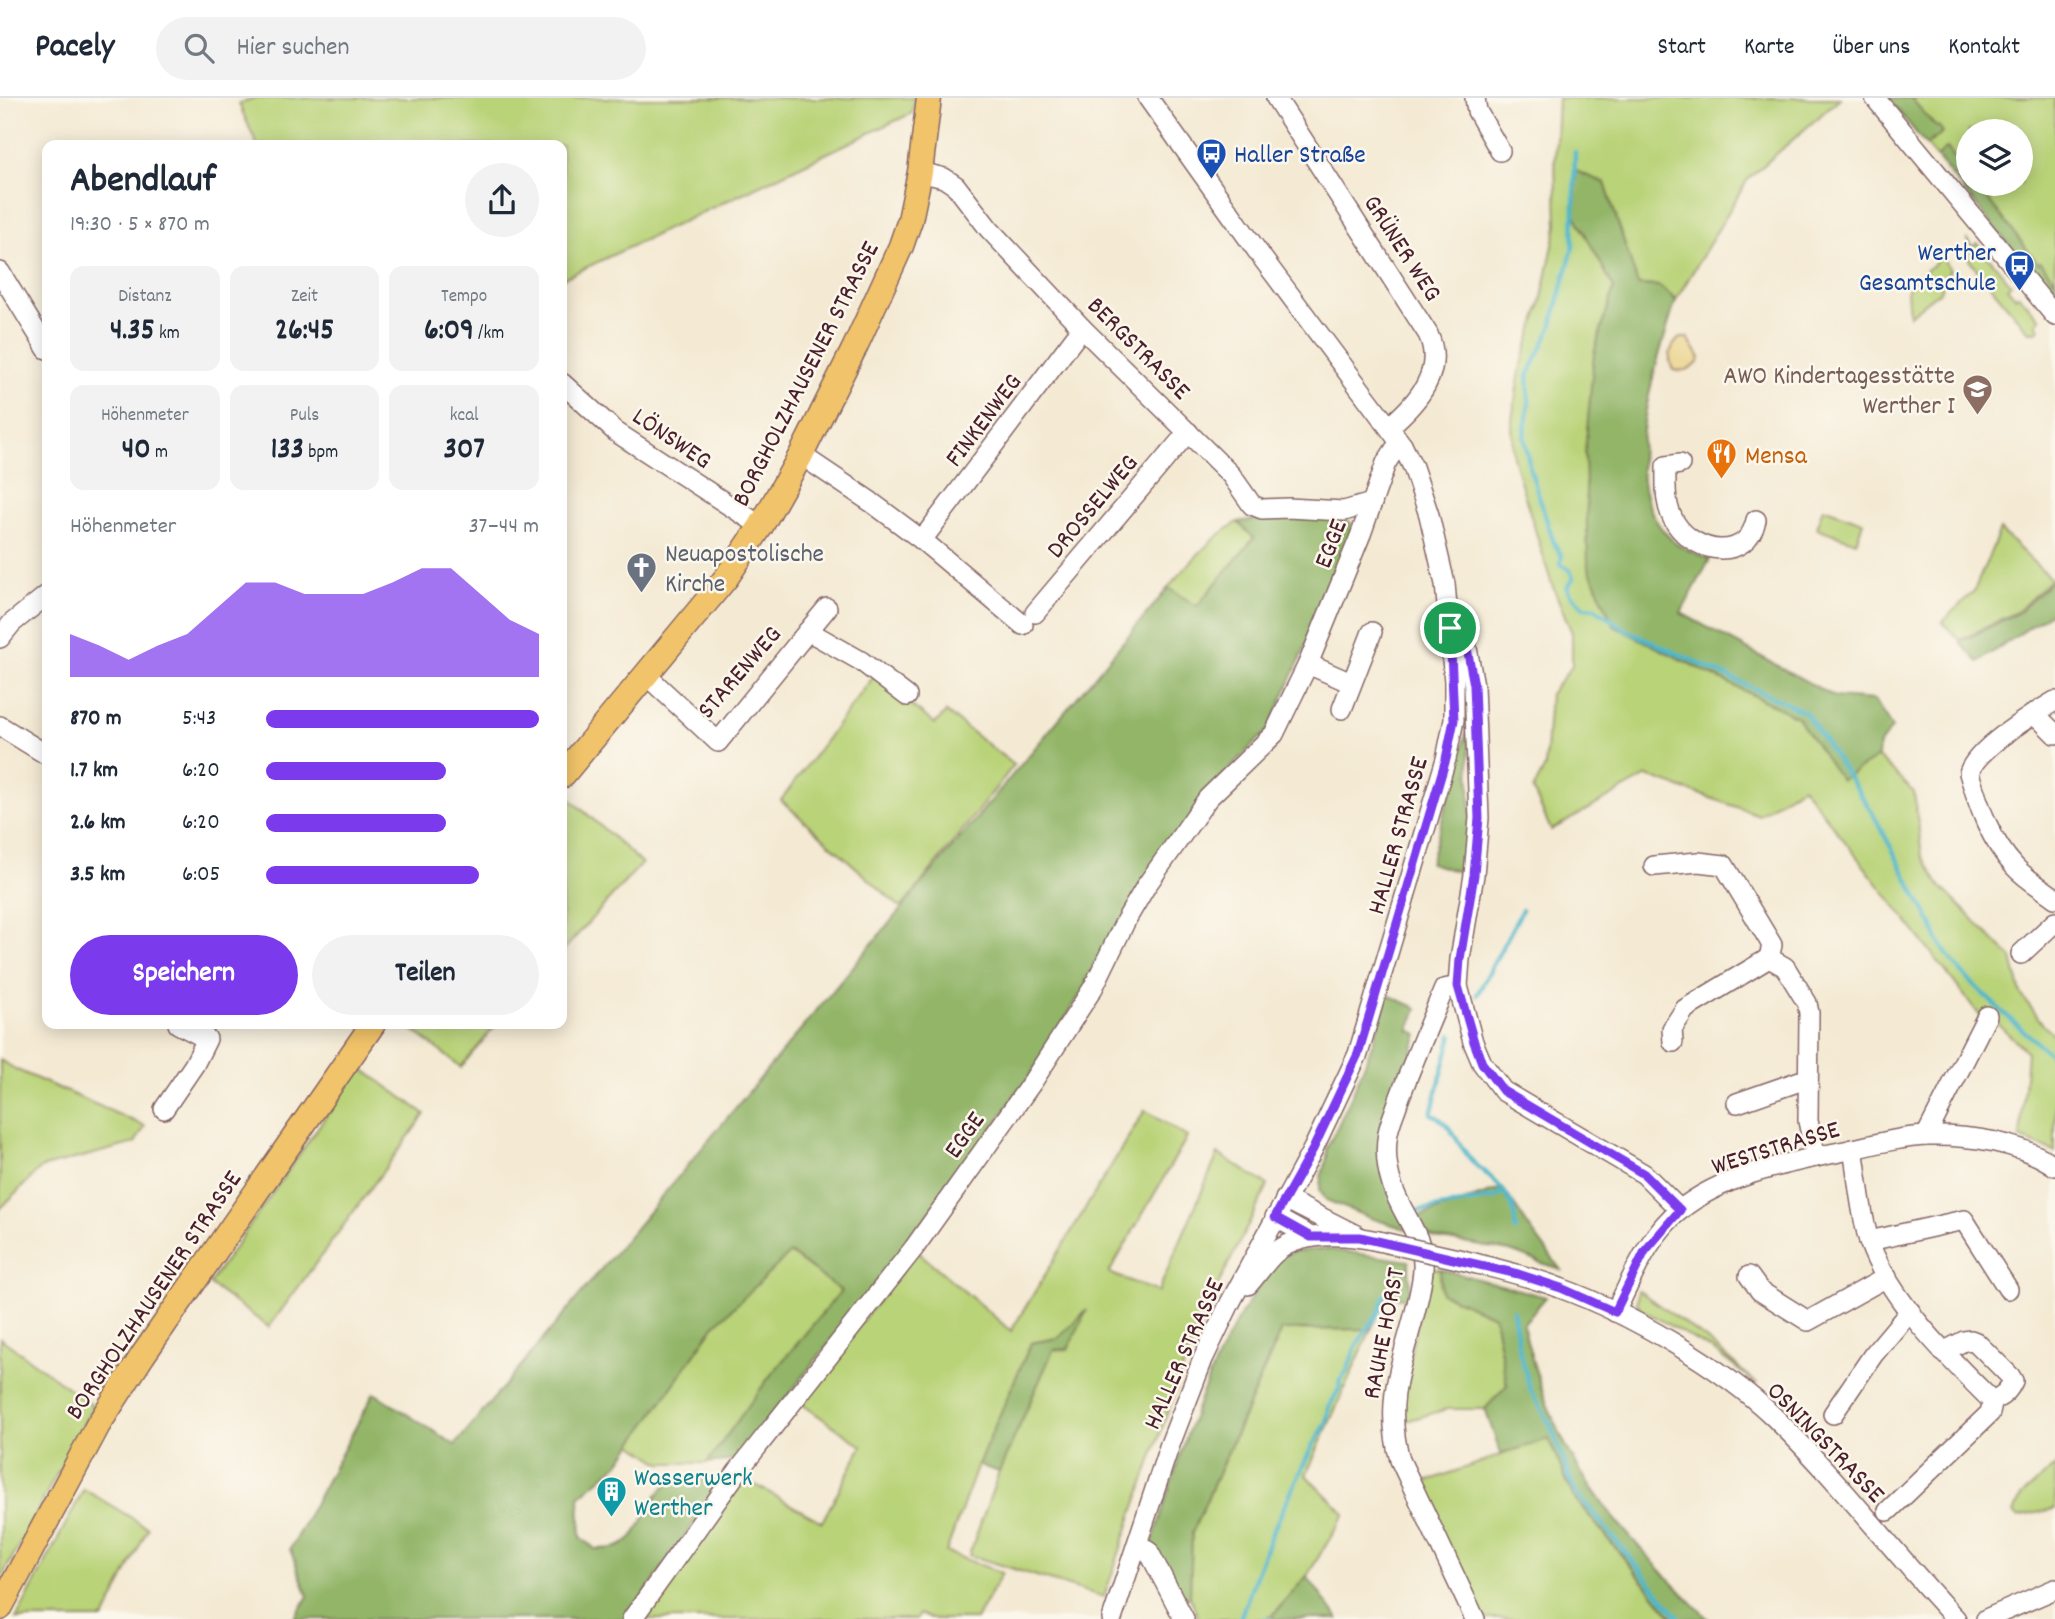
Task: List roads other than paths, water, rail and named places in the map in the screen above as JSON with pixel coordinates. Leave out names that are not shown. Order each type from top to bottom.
[{"type":"main road","name":"BORGHOLZHAUSENER STRASSE","points":[[567,770],[726,578],[761,526],[801,455],[901,246],[910,220],[920,172],[929,98]]},
{"type":"main road","name":"BORGHOLZHAUSENER STRASSE","points":[[0,1608],[111,1405],[370,1029]]},
{"type":"street","name":"HALLER STRASSE","points":[[1112,1619],[1169,1447],[1203,1359],[1343,1089],[1358,1054],[1415,868],[1446,759],[1454,720],[1450,628],[1441,563],[1413,467],[1390,425],[1263,259],[1149,98]]},
{"type":"street","name":"GRÜNER WEG","points":[[1276,98],[1429,334],[1433,345],[1434,364],[1422,394],[1390,425]]},
{"type":"street","points":[[1475,98],[1477,111],[1500,151]]},
{"type":"street","points":[[1875,98],[2055,316]]},
{"type":"street","name":"BERGSTRASSE","points":[[920,172],[944,178],[956,186],[989,229],[1082,328],[1231,475],[1247,500],[1257,508],[1344,511],[1372,503]]},
{"type":"street","points":[[0,272],[42,341]]},
{"type":"street","name":"FINKENWEG","points":[[922,540],[1082,328]]},
{"type":"street","name":"LÖNSWEG","points":[[567,388],[616,432],[761,526]]},
{"type":"street","name":"DROSSELWEG","points":[[922,540],[1029,619],[1188,432]]},
{"type":"street","name":"EGGE","points":[[632,1619],[738,1471],[914,1248],[1032,1081],[1093,988],[1146,886],[1208,798],[1273,734],[1308,664],[1391,454],[1402,445]]},
{"type":"street","points":[[801,455],[922,540]]},
{"type":"street","points":[[1680,464],[1666,466],[1665,495],[1675,523],[1689,538],[1711,550],[1729,549],[1747,539],[1756,520]]},
{"type":"street","points":[[1344,511],[1357,524],[1361,534]]},
{"type":"street","points":[[0,638],[12,623],[42,598]]},
{"type":"street","name":"STARENWEG","points":[[646,676],[718,742],[827,608]]},
{"type":"street","points":[[1450,628],[1458,627],[1472,663],[1479,818],[1474,875],[1458,986],[1478,1052],[1491,1078],[1503,1091],[1644,1174],[1680,1210]]},
{"type":"street","name":"STARENWEG","points":[[808,631],[861,661],[907,696]]},
{"type":"street","points":[[1342,709],[1371,632]]},
{"type":"street","points":[[1308,664],[1351,683]]},
{"type":"street","points":[[2055,701],[2034,713],[1975,758],[1969,772],[1981,814],[1995,841],[2016,869],[2055,898]]},
{"type":"street","points":[[2034,713],[2055,734]]},
{"type":"street","points":[[0,726],[42,752]]},
{"type":"street","points":[[1654,866],[1698,862],[1724,865],[1772,945],[1769,958],[1685,1009],[1672,1029],[1674,1042]]},
{"type":"street","points":[[2021,954],[2055,922]]},
{"type":"street","points":[[1769,958],[1785,967],[1807,1003],[1808,1121],[1816,1157]]},
{"type":"street","name":"RAUHE HORST","points":[[1458,986],[1444,989],[1388,1132],[1386,1154],[1391,1184],[1418,1235],[1423,1254],[1422,1278],[1398,1373],[1392,1420],[1400,1460],[1475,1619]]},
{"type":"street","points":[[1926,1136],[1987,1016]]},
{"type":"street","points":[[164,1109],[194,1065],[207,1039],[188,1029]]},
{"type":"street","points":[[1737,1103],[1800,1081],[1808,1081]]},
{"type":"street","name":"WESTSTRASSE","points":[[1615,1312],[1645,1251],[1680,1210],[1720,1186],[1756,1173],[1816,1157],[1926,1136],[1957,1137],[1995,1143],[2028,1153],[2055,1166]]},
{"type":"street","points":[[1853,1149],[1869,1241],[1886,1277],[1943,1352],[1987,1398],[1999,1398],[2010,1387],[2010,1376],[1976,1342],[1964,1341],[1943,1352]]},
{"type":"street","name":"OSNINGSTRASSE","points":[[1285,1199],[1369,1239]]},
{"type":"street","name":"OSNINGSTRASSE","points":[[1275,1217],[1311,1237]]},
{"type":"street","points":[[1869,1241],[1964,1220],[2008,1289]]},
{"type":"street","name":"OSNINGSTRASSE","points":[[1230,1303],[1274,1254],[1289,1244],[1311,1237],[1369,1239],[1518,1274],[1561,1288],[1615,1312],[1709,1365],[1772,1415],[1819,1463],[1956,1619]]},
{"type":"street","points":[[1749,1276],[1760,1291],[1808,1321],[1886,1277]]},
{"type":"street","points":[[1833,1414],[1873,1355],[1910,1311]]},
{"type":"street","points":[[1888,1511],[1990,1413],[1993,1400]]},
{"type":"street","points":[[1138,1545],[1148,1549],[1184,1619]]},
{"type":"street","points":[[1986,1619],[2055,1589]]},
{"type":"waterway","points":[[1575,152],[1573,247],[1551,328],[1528,376],[1529,403],[1524,436],[1530,469],[1554,543],[1562,556],[1560,564],[1570,570],[1573,578],[1567,588],[1570,594],[1584,607],[1595,608],[1626,630],[1805,712],[1872,812],[1950,958],[1984,995],[2052,1056],[2055,1081]]},
{"type":"waterway","points":[[1477,995],[1522,910]]},
{"type":"waterway","points":[[1452,1035],[1431,1114],[1444,1122],[1474,1163],[1503,1191],[1512,1206],[1516,1230]]},
{"type":"waterway","points":[[1417,1211],[1493,1198],[1504,1193]]},
{"type":"waterway","points":[[1240,1619],[1271,1535],[1312,1447],[1326,1424],[1329,1407],[1340,1387],[1339,1382],[1347,1371],[1356,1346],[1380,1310],[1385,1295]]},
{"type":"waterway","points":[[1513,1310],[1519,1348],[1530,1389],[1550,1424],[1574,1490],[1680,1619]]},
{"type":"waterway","points":[[1264,1619],[1270,1619]]},
{"type":"place","name":"Haller Straße","points":[[1211,180]]},
{"type":"place","name":"Werther Gesamtschule","points":[[2019,293]]},
{"type":"place","name":"AWO Kindertagesstätte Werther I","points":[[1978,416]]},
{"type":"place","name":"Mensa","points":[[1722,481]]},
{"type":"place","name":"Neuapostolische Kirche","points":[[642,594]]},
{"type":"place","name":"Wasserwerk Werther","points":[[611,1518]]}]
